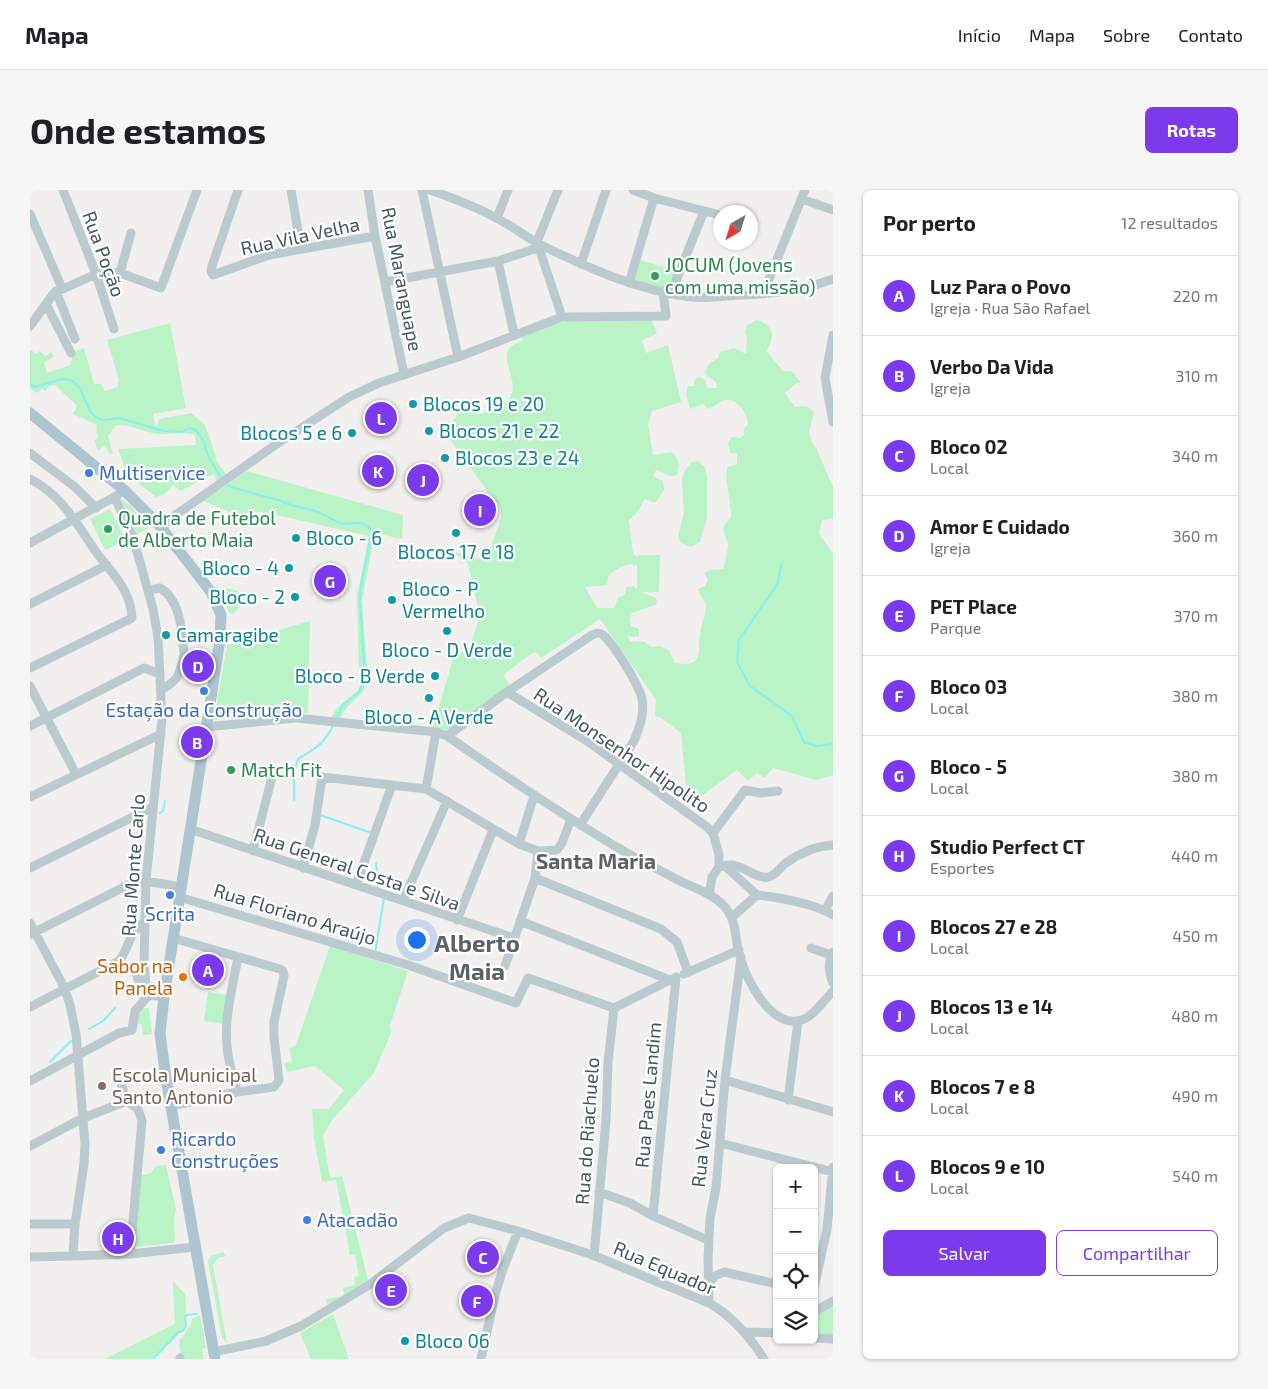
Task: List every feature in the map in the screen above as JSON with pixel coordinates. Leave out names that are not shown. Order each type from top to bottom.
[{"type":"main road","points":[[30,413],[124,490],[160,526],[211,592],[221,615],[217,659],[161,1017],[161,1044],[214,1355]]},
{"type":"street","name":"Rua Poção","points":[[63,190],[96,274],[114,329]]},
{"type":"street","points":[[30,326],[57,291],[96,274],[120,273],[160,291],[197,190]]},
{"type":"street","name":"Rua Vila Velha","points":[[238,190],[211,273],[216,274],[269,255],[375,236]]},
{"type":"street","points":[[291,190],[301,249]]},
{"type":"street","name":"Rua Maranguape","points":[[368,190],[375,236],[404,374]]},
{"type":"street","points":[[422,190],[458,357]]},
{"type":"street","points":[[430,190],[464,202],[497,218],[540,246],[581,264],[629,283],[667,292],[692,297],[763,294],[796,289],[833,279]]},
{"type":"street","points":[[497,218],[508,190]]},
{"type":"street","points":[[558,190],[540,246],[562,317]]},
{"type":"street","points":[[581,264],[606,190]]},
{"type":"street","points":[[633,190],[654,198],[713,213]]},
{"type":"street","points":[[763,294],[803,194],[833,210]]},
{"type":"street","points":[[629,283],[654,198]]},
{"type":"street","points":[[160,526],[349,397],[379,382],[458,357],[562,317],[666,316],[667,292],[704,211]]},
{"type":"street","points":[[30,214],[75,339]]},
{"type":"street","points":[[120,273],[131,234]]},
{"type":"street","points":[[385,282],[498,261],[540,246]]},
{"type":"street","points":[[498,261],[514,334]]},
{"type":"street","points":[[46,304],[71,353]]},
{"type":"street","points":[[833,335],[825,378],[833,422]]},
{"type":"street","points":[[30,453],[75,487],[96,508]]},
{"type":"street","points":[[30,478],[51,493],[75,519],[94,549],[119,580],[126,593],[132,618],[30,668]]},
{"type":"street","points":[[30,543],[115,498],[124,490]]},
{"type":"street","name":"Rua Monte Carlo","points":[[115,498],[133,538],[148,590],[156,622],[160,674],[162,719],[152,807],[144,922],[147,998]]},
{"type":"street","points":[[30,604],[106,565]]},
{"type":"street","points":[[148,590],[160,588],[170,595],[175,604],[182,632],[184,654],[180,673],[178,677],[161,690]]},
{"type":"street","points":[[447,736],[507,692],[592,635],[596,633],[602,635],[620,657],[631,675],[642,700],[642,712],[640,728],[620,764],[580,825]]},
{"type":"street","points":[[184,654],[217,659]]},
{"type":"street","points":[[30,726],[144,668],[160,674]]},
{"type":"street","points":[[30,686],[76,774]]},
{"type":"street","name":"Rua Monsenhor Hipolito","points":[[507,692],[620,764],[686,811],[713,833],[722,867],[712,877],[709,895]]},
{"type":"street","points":[[206,728],[295,718],[436,732],[447,736],[580,825],[638,859],[720,902],[732,917],[740,954],[752,984],[767,1007],[782,1018],[791,1022],[806,1019],[833,992]]},
{"type":"street","points":[[426,789],[436,732]]},
{"type":"street","points":[[30,797],[161,734]]},
{"type":"street","points":[[254,851],[272,777]]},
{"type":"street","points":[[303,868],[315,825],[322,777],[426,789],[493,830],[519,844],[538,851],[557,850],[562,843],[571,819]]},
{"type":"street","points":[[356,885],[392,785]]},
{"type":"street","points":[[713,833],[744,790],[760,793],[778,791]]},
{"type":"street","points":[[519,844],[534,796]]},
{"type":"street","points":[[403,901],[447,801]]},
{"type":"street","points":[[30,868],[152,807]]},
{"type":"street","name":"Rua General Costa e Silva","points":[[190,829],[514,938]]},
{"type":"street","points":[[457,920],[493,830]]},
{"type":"street","points":[[722,867],[738,866],[760,876],[769,877],[773,876],[784,864],[812,848],[833,845]]},
{"type":"street","points":[[505,966],[535,878],[538,851]]},
{"type":"street","points":[[722,867],[757,895],[778,898],[825,910],[833,915]]},
{"type":"street","points":[[535,878],[661,929],[677,942],[688,972]]},
{"type":"street","points":[[32,934],[128,885],[146,882]]},
{"type":"street","name":"Rua Floriano Araújo","points":[[146,882],[408,965],[516,1003],[528,978],[614,1008]]},
{"type":"street","points":[[732,917],[757,895]]},
{"type":"street","points":[[825,910],[833,896]]},
{"type":"street","points":[[520,921],[672,979]]},
{"type":"street","points":[[30,1007],[119,961],[124,955],[132,933],[144,922]]},
{"type":"street","points":[[30,923],[32,934],[65,990],[74,1020],[85,1144],[73,1256]]},
{"type":"street","points":[[171,1106],[237,1092],[274,1087],[279,1080],[274,1022],[283,985],[283,971],[280,969],[173,938]]},
{"type":"street","points":[[811,948],[832,954],[829,964],[833,983]]},
{"type":"street","points":[[614,1008],[688,972],[740,954]]},
{"type":"street","name":"Rua Vera Cruz","points":[[709,1303],[708,1240],[711,1209],[716,1188],[725,1080],[740,954]]},
{"type":"street","points":[[237,1092],[228,1056],[226,1036],[238,958]]},
{"type":"street","points":[[136,968],[138,980],[145,983]]},
{"type":"street","name":"Rua Paes Landim","points":[[653,1216],[672,979]]},
{"type":"street","points":[[30,1081],[119,1033],[132,1030],[135,1011],[147,998],[152,995],[164,996]]},
{"type":"street","name":"Rua do Riachuelo","points":[[594,1256],[606,1120],[608,1063],[614,1008]]},
{"type":"street","points":[[788,1100],[798,1021]]},
{"type":"street","points":[[118,1075],[127,1102],[138,1109],[142,1121],[130,1254]]},
{"type":"street","points":[[725,1080],[833,1112]]},
{"type":"street","points":[[30,1146],[82,1118],[127,1102]]},
{"type":"street","points":[[720,1143],[833,1172]]},
{"type":"street","points":[[818,1274],[830,1228],[833,1167]]},
{"type":"street","points":[[599,1192],[630,1203],[653,1216],[708,1240]]},
{"type":"street","name":"Rua Equador","points":[[214,1355],[266,1341],[301,1326],[369,1285],[444,1228],[469,1218],[518,1231],[594,1256],[709,1303],[744,1332],[764,1359]]},
{"type":"street","points":[[30,1224],[75,1224]]},
{"type":"street","points":[[481,1359],[495,1295],[518,1231]]},
{"type":"street","points":[[30,1256],[130,1254],[195,1247]]},
{"type":"street","points":[[708,1285],[715,1276],[724,1272],[773,1283]]},
{"type":"street","points":[[818,1310],[833,1301]]},
{"type":"street","points":[[744,1332],[773,1333]]},
{"type":"street","points":[[818,1338],[833,1339]]},
{"type":"green space","name":"JOCUM (Jovens com uma missão)","points":[[640,260],[676,271],[670,291],[634,280]]},
{"type":"green space","points":[[569,320],[652,320],[657,334],[642,340],[646,353],[668,345],[681,402],[652,411],[648,424],[653,455],[672,452],[678,462],[678,468],[677,475],[674,476],[669,476],[656,470],[653,476],[663,481],[664,490],[656,502],[645,499],[636,514],[629,520],[633,554],[637,557],[638,555],[660,555],[659,592],[641,592],[656,598],[657,604],[632,613],[630,619],[631,626],[639,629],[639,636],[627,636],[630,641],[645,642],[651,647],[659,646],[669,650],[675,663],[685,664],[692,663],[698,656],[706,606],[698,589],[705,586],[708,580],[704,573],[710,570],[723,569],[727,556],[728,542],[724,529],[731,517],[727,467],[737,464],[737,454],[730,453],[728,443],[732,437],[741,438],[748,424],[748,420],[741,407],[734,401],[725,400],[706,409],[704,404],[690,409],[686,394],[688,386],[694,386],[694,381],[698,377],[704,379],[708,388],[717,388],[716,382],[705,374],[711,362],[718,358],[720,352],[734,348],[746,354],[747,339],[745,331],[747,325],[757,320],[763,322],[770,329],[772,337],[766,351],[783,371],[792,371],[801,383],[795,384],[785,393],[795,407],[806,407],[814,413],[809,431],[811,441],[833,487],[833,519],[822,520],[819,534],[833,553],[833,775],[816,780],[773,768],[765,778],[757,773],[748,781],[737,770],[700,797],[686,785],[681,733],[661,718],[655,716],[656,700],[600,619],[541,658],[536,652],[531,654],[503,675],[511,686],[456,728],[448,730],[433,728],[454,655],[469,650],[477,625],[479,611],[468,564],[452,551],[486,561],[501,518],[501,510],[439,424],[453,421],[462,408],[467,407],[478,415],[504,405],[512,391],[507,358],[508,351],[513,345],[523,341],[522,336]],"holes":[[[632,564],[635,566],[637,564],[637,589],[633,586],[626,587],[625,594],[618,598],[614,608],[597,608],[585,587],[607,585],[608,576],[616,569]]]},
{"type":"green space","points":[[170,323],[186,408],[153,414],[155,426],[157,426],[159,419],[191,413],[205,425],[216,460],[227,476],[217,482],[214,474],[180,491],[174,485],[163,495],[156,497],[127,474],[118,449],[196,445],[195,435],[183,433],[157,434],[116,425],[108,436],[113,454],[110,454],[104,445],[99,450],[94,441],[99,436],[96,433],[97,425],[73,414],[77,406],[55,385],[49,386],[46,391],[42,389],[37,393],[30,388],[30,350],[37,354],[39,351],[46,356],[51,352],[54,357],[44,362],[47,373],[71,365],[73,352],[84,348],[94,384],[101,384],[105,391],[118,387],[119,380],[107,340]]},
{"type":"green space","points":[[698,461],[705,467],[707,479],[707,518],[700,542],[691,547],[681,543],[678,537],[684,512],[682,480],[688,466],[692,462]]},
{"type":"green space","points":[[247,471],[403,515],[402,539],[375,533],[362,600],[368,679],[363,691],[346,708],[340,720],[332,719],[335,711],[357,690],[364,678],[359,671],[357,596],[369,536],[268,513],[249,511],[242,516],[204,501]]},
{"type":"green space","points":[[121,499],[130,505],[149,528],[137,534]]},
{"type":"green space","name":"Quadra de Futebol de Alberto Maia","points":[[110,509],[126,540],[105,550],[90,519]]},
{"type":"green space","points":[[225,588],[236,590],[242,596],[240,606],[233,614],[229,613],[220,593]]},
{"type":"green space","points":[[310,621],[308,713],[269,714],[214,720],[227,645]]},
{"type":"green space","points":[[330,946],[408,971],[390,1025],[391,1033],[374,1073],[332,1120],[323,1135],[330,1178],[342,1176],[368,1280],[344,1296],[343,1288],[355,1285],[354,1277],[359,1276],[355,1254],[350,1255],[336,1180],[322,1182],[314,1138],[312,1109],[329,1109],[344,1090],[315,1066],[287,1072],[284,1064],[292,1061],[289,1049],[296,1045]]},
{"type":"green space","points":[[208,992],[227,995],[223,1024],[204,1021]]},
{"type":"green space","points":[[142,1008],[149,1008],[152,1034],[143,1035],[142,1024],[135,1024],[137,1013]]},
{"type":"green space","points":[[166,1165],[176,1210],[174,1219],[175,1240],[173,1243],[134,1247],[139,1176],[151,1173],[156,1166]]},
{"type":"green space","points":[[223,1252],[226,1256],[218,1258],[213,1265],[227,1343],[222,1338],[208,1261],[211,1256]]},
{"type":"green space","points":[[173,1281],[185,1294],[186,1325],[183,1331],[179,1332],[153,1359],[105,1359],[175,1324]]},
{"type":"green space","points":[[344,1296],[328,1305],[326,1299]]},
{"type":"green space","points":[[833,1304],[833,1337],[818,1336],[818,1313]]},
{"type":"green space","points":[[333,1314],[349,1359],[311,1359],[300,1333]]},
{"type":"green space","points":[[200,1315],[206,1348],[202,1349],[204,1359],[181,1359],[179,1341],[190,1327],[192,1319]]},
{"type":"waterway","points":[[30,385],[35,387],[61,379],[71,380],[80,388],[90,411],[94,416],[102,420],[119,418],[164,431],[182,432],[188,428],[196,430],[203,440],[209,458],[222,479]]},
{"type":"waterway","points":[[226,484],[293,506],[318,512],[340,523],[364,524],[372,531],[360,591],[366,676],[359,692],[343,705],[336,719]]},
{"type":"waterway","points":[[781,564],[778,583],[739,640],[737,662],[750,686],[792,716],[804,742],[816,746],[833,744]]},
{"type":"waterway","points":[[294,800],[294,772],[298,759],[318,746],[326,738],[333,726]]},
{"type":"waterway","points":[[160,813],[163,811],[165,801]]},
{"type":"waterway","points":[[320,815],[369,832]]},
{"type":"waterway","points":[[376,863],[378,888]]},
{"type":"waterway","points":[[375,953],[384,898]]},
{"type":"waterway","points":[[139,997],[140,989]]},
{"type":"waterway","points":[[89,1029],[103,1021],[115,1008]]},
{"type":"waterway","points":[[50,1062],[71,1041]]},
{"type":"waterway","points":[[153,1359],[179,1332],[183,1331],[186,1325],[186,1315],[197,1314]]},
{"type":"place","name":"JOCUM (Jovens com uma missão)","points":[[655,276]]},
{"type":"place","name":"Blocos 19 e 20","points":[[413,404]]},
{"type":"place","name":"Blocos 9 e 10","points":[[381,418]]},
{"type":"place","name":"Blocos 21 e 22","points":[[429,431]]},
{"type":"place","name":"Blocos 5 e 6","points":[[352,433]]},
{"type":"place","name":"Blocos 23 e 24","points":[[445,458]]},
{"type":"place","name":"Blocos 7 e 8","points":[[378,471]]},
{"type":"place","name":"Multiservice","points":[[89,473]]},
{"type":"place","name":"Blocos 13 e 14","points":[[423,480]]},
{"type":"place","name":"Blocos 27 e 28","points":[[480,510]]},
{"type":"place","name":"Quadra de Futebol de Alberto Maia","points":[[108,529]]},
{"type":"place","name":"Blocos 17 e 18","points":[[456,533]]},
{"type":"place","name":"Bloco - 6","points":[[296,538]]},
{"type":"place","name":"Bloco - 4","points":[[289,568]]},
{"type":"place","name":"Bloco - 5","points":[[330,581]]},
{"type":"place","name":"Bloco - 2","points":[[295,597]]},
{"type":"place","name":"Bloco - P Vermelho","points":[[392,600]]},
{"type":"place","name":"Bloco - D Verde","points":[[447,631]]},
{"type":"place","name":"Camaragibe","points":[[166,635]]},
{"type":"place","name":"Amor E Cuidado","points":[[198,666]]},
{"type":"place","name":"Bloco - B Verde","points":[[435,676]]},
{"type":"place","name":"Estação da Construção","points":[[204,691]]},
{"type":"place","name":"Bloco - A Verde","points":[[429,698]]},
{"type":"place","name":"Verbo Da Vida","points":[[197,742]]},
{"type":"place","name":"Match Fit","points":[[231,770]]},
{"type":"place","name":"Scrita","points":[[170,895]]},
{"type":"place","name":"Luz Para o Povo","points":[[208,970]]},
{"type":"place","name":"Sabor na Panela","points":[[183,977]]},
{"type":"place","name":"Escola Municipal Santo Antonio","points":[[102,1086]]},
{"type":"place","name":"Ricardo Construções","points":[[161,1150]]},
{"type":"place","name":"Atacadão","points":[[307,1220]]},
{"type":"place","name":"Studio Perfect CT","points":[[118,1238]]},
{"type":"place","name":"Bloco 02","points":[[483,1257]]},
{"type":"place","name":"PET Place","points":[[391,1290]]},
{"type":"place","name":"Bloco 03","points":[[477,1301]]},
{"type":"place","name":"Bloco 06","points":[[405,1341]]},
{"type":"district","name":"Santa Maria","points":[[596,862]]},
{"type":"district","name":"Alberto Maia","points":[[477,958]]}]
